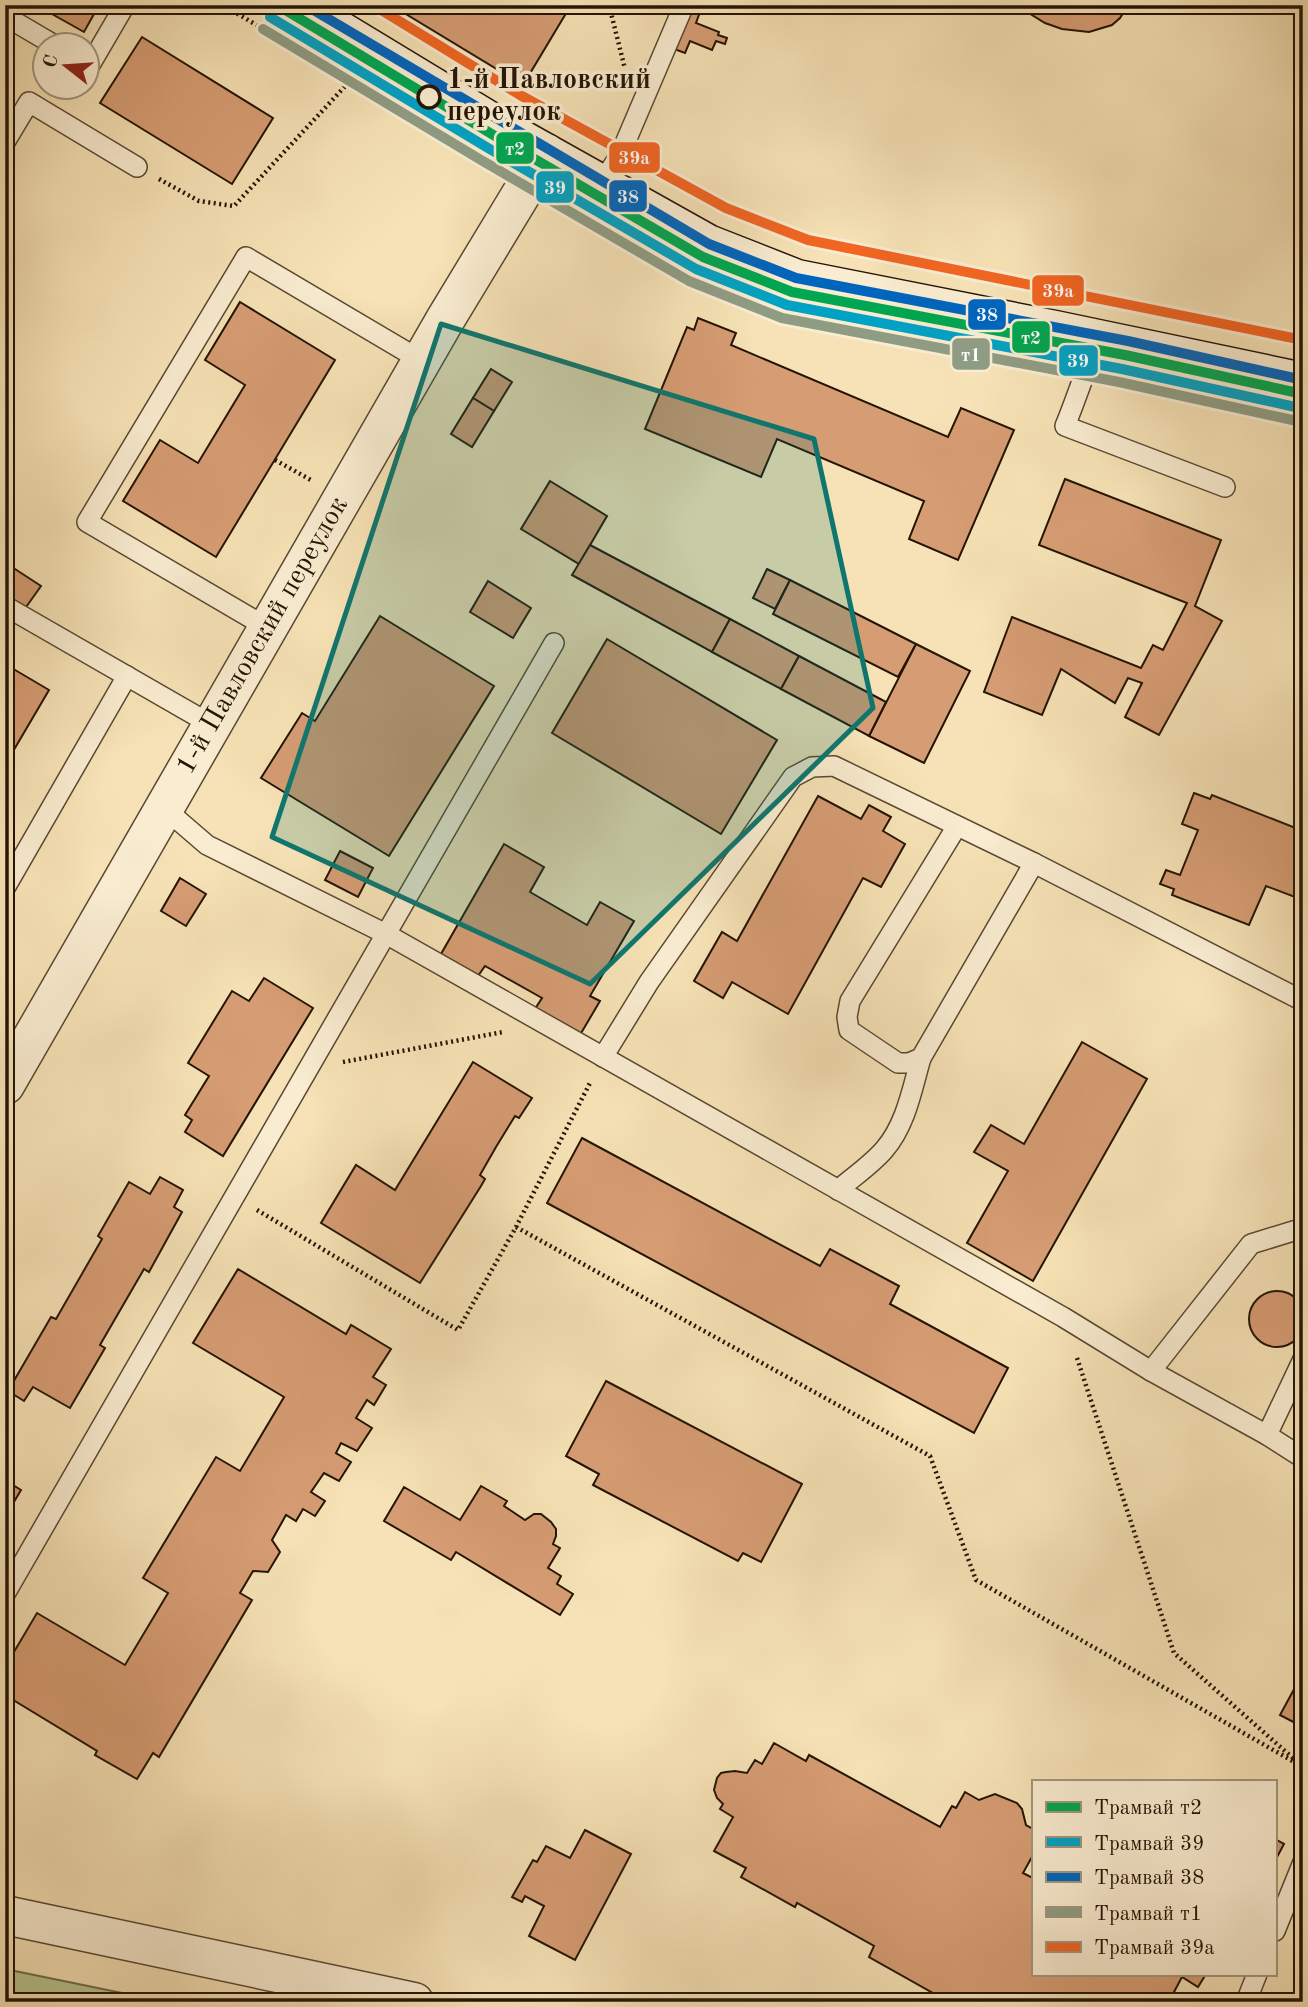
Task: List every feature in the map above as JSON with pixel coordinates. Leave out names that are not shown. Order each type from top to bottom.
[{"type":"street","points":[[298,5],[546,153],[708,244],[797,279],[1303,382]]},
{"type":"street","name":"1-й Павловский переулок","points":[[5,1084],[422,361],[546,153]]},
{"type":"street","points":[[5,1915],[414,2002]]},
{"type":"lane","points":[[102,44],[125,5]]},
{"type":"lane","points":[[601,184],[620,155],[684,5]]},
{"type":"lane","points":[[5,16],[32,32]]},
{"type":"lane","points":[[5,142],[29,102],[137,167]]},
{"type":"lane","points":[[268,628],[88,522],[246,257],[422,361]]},
{"type":"lane","points":[[1098,339],[1065,426],[1224,487]]},
{"type":"lane","points":[[5,606],[212,725]]},
{"type":"lane","points":[[5,1594],[554,643]]},
{"type":"lane","points":[[5,888],[127,676]]},
{"type":"lane","points":[[603,1057],[649,982],[793,777],[812,767],[834,766],[1034,863],[1303,1001]]},
{"type":"lane","points":[[164,808],[207,845],[386,934],[1063,1317],[1151,1371],[1267,1434],[1303,1458]]},
{"type":"lane","points":[[922,1058],[909,1063],[898,1063],[849,1030],[846,1017],[850,1001],[957,826]]},
{"type":"lane","points":[[838,1190],[884,1151],[897,1133],[922,1058],[1034,863]]},
{"type":"lane","points":[[1151,1371],[1251,1244],[1303,1228]]},
{"type":"lane","points":[[1267,1434],[1303,1359]]},
{"type":"lane","points":[[1276,1929],[1303,1862]]},
{"type":"lane","points":[[1246,2002],[1256,1976]]},
{"type":"path","points":[[609,5],[637,114]]},
{"type":"path","points":[[137,167],[199,201],[234,206],[349,81]]},
{"type":"path","points":[[275,460],[311,480]]},
{"type":"path","points":[[309,1069],[545,1024]]},
{"type":"path","points":[[236,1197],[458,1330],[516,1227],[603,1057]]},
{"type":"path","points":[[516,1227],[930,1456],[976,1580],[1303,1767],[1174,1653],[1063,1317]]},
{"type":"highlighted area","points":[[441,324],[814,439],[873,708],[590,984],[272,837]]},
{"type":"green space","points":[[5,1969],[166,2002],[5,2002]]},
{"type":"building","points":[[36,5],[99,5],[84,32]]},
{"type":"building","points":[[391,5],[571,5],[523,85]]},
{"type":"building","points":[[1016,5],[1128,5],[1112,25],[1089,32],[1062,29],[1045,23]]},
{"type":"building","points":[[689,8],[700,12],[696,23],[727,38],[725,44],[716,41],[712,50],[690,41],[685,53],[674,49]]},
{"type":"building","points":[[142,37],[273,118],[232,184],[100,103]]},
{"type":"building","points":[[240,302],[335,360],[216,557],[123,501],[160,440],[198,463],[245,385],[205,360]]},
{"type":"building","points":[[698,318],[736,333],[731,345],[948,437],[961,408],[1014,430],[958,560],[909,539],[924,501],[777,439],[761,477],[645,429],[687,327],[694,330]]},
{"type":"building","points":[[491,369],[512,382],[494,411],[473,398]]},
{"type":"building","points":[[473,398],[494,411],[472,447],[451,434]]},
{"type":"building","points":[[1065,479],[1221,540],[1195,606],[1222,621],[1159,735],[1125,717],[1142,683],[1128,678],[1115,703],[1061,669],[1042,715],[984,692],[1012,617],[1141,668],[1153,645],[1163,650],[1187,603],[1039,545]]},
{"type":"building","points":[[550,481],[607,516],[579,564],[521,529]]},
{"type":"building","points":[[590,545],[730,619],[712,652],[572,575]]},
{"type":"building","points":[[15,569],[41,586],[24,610],[5,598],[5,584]]},
{"type":"building","points":[[767,569],[790,580],[775,609],[753,598]]},
{"type":"building","points":[[790,580],[916,644],[898,677],[773,614]]},
{"type":"building","points":[[488,581],[531,608],[513,638],[470,612]]},
{"type":"building","points":[[380,616],[494,686],[389,856],[261,778],[302,713],[315,721]]},
{"type":"building","points":[[730,619],[799,656],[781,689],[712,652]]},
{"type":"building","points":[[607,639],[777,740],[721,834],[552,733]]},
{"type":"building","points":[[916,644],[970,671],[924,763],[869,736]]},
{"type":"building","points":[[799,656],[886,702],[869,736],[781,689]]},
{"type":"building","points":[[5,664],[49,690],[5,765]]},
{"type":"building","points":[[1194,793],[1210,799],[1212,795],[1303,831],[1303,900],[1266,886],[1249,925],[1172,895],[1174,889],[1160,884],[1166,870],[1180,875],[1198,830],[1182,824]]},
{"type":"building","points":[[818,796],[861,819],[869,805],[891,817],[883,831],[905,844],[881,887],[863,878],[788,1014],[732,982],[723,998],[694,981],[722,932],[737,941]]},
{"type":"building","points":[[504,844],[544,867],[530,892],[587,925],[600,902],[634,921],[590,996],[600,1001],[580,1035],[535,1009],[542,998],[485,966],[478,976],[441,954]]},
{"type":"building","points":[[340,851],[373,868],[358,897],[325,880]]},
{"type":"building","points":[[180,878],[206,894],[186,926],[161,911]]},
{"type":"building","points":[[264,978],[313,1008],[223,1156],[185,1132],[192,1120],[185,1115],[209,1076],[188,1063],[232,991],[249,1001]]},
{"type":"building","points":[[1082,1042],[1147,1079],[1033,1281],[967,1243],[1008,1171],[974,1152],[991,1125],[1024,1144]]},
{"type":"building","points":[[473,1062],[532,1098],[519,1118],[515,1116],[496,1147],[480,1175],[485,1179],[420,1283],[321,1223],[356,1165],[395,1190]]},
{"type":"building","points":[[582,1138],[820,1266],[830,1249],[899,1286],[890,1304],[1008,1368],[974,1433],[547,1203]]},
{"type":"building","points":[[160,1177],[183,1190],[174,1207],[182,1212],[149,1272],[144,1269],[100,1345],[105,1348],[70,1408],[33,1387],[24,1401],[8,1391],[51,1317],[56,1319],[102,1239],[98,1236],[129,1182],[150,1194]]},
{"type":"building","points":[[238,1269],[346,1334],[351,1325],[391,1349],[373,1377],[386,1385],[374,1405],[367,1400],[356,1418],[372,1428],[357,1451],[341,1443],[336,1453],[351,1462],[339,1481],[324,1473],[311,1492],[325,1501],[315,1516],[303,1509],[296,1521],[286,1515],[272,1540],[280,1552],[268,1572],[253,1571],[240,1593],[252,1600],[159,1757],[153,1753],[137,1779],[95,1755],[97,1751],[5,1695],[5,1667],[37,1613],[125,1665],[168,1593],[143,1578],[216,1457],[240,1471],[284,1397],[193,1343]]},
{"type":"building","points":[[1277,1291],[1288,1293],[1297,1299],[1303,1308],[1303,1330],[1297,1339],[1288,1345],[1277,1347],[1266,1345],[1257,1339],[1251,1330],[1249,1319],[1251,1308],[1257,1299],[1266,1293]]},
{"type":"building","points":[[606,1381],[802,1484],[761,1562],[743,1553],[738,1561],[593,1485],[599,1474],[566,1456]]},
{"type":"building","points":[[5,1480],[21,1490],[5,1517]]},
{"type":"building","points":[[481,1486],[507,1501],[504,1506],[525,1520],[534,1514],[541,1514],[556,1529],[553,1544],[560,1548],[548,1568],[561,1576],[557,1584],[573,1594],[560,1615],[456,1552],[451,1560],[384,1521],[404,1487],[460,1520]]},
{"type":"building","points":[[1299,1680],[1303,1683],[1303,1727],[1280,1715]]},
{"type":"building","points":[[774,1743],[806,1761],[809,1755],[940,1827],[952,1806],[956,1808],[965,1792],[979,1800],[995,1794],[1017,1803],[1022,1809],[1026,1825],[1032,1828],[1032,1857],[1023,1873],[1032,1878],[1032,1976],[1205,1976],[1198,1987],[1182,1977],[1174,1992],[1182,1997],[1180,2002],[975,2002],[965,1996],[961,2002],[949,2002],[869,1957],[874,1946],[797,1903],[795,1907],[741,1877],[746,1868],[714,1851],[733,1817],[720,1809],[723,1804],[714,1790],[717,1778],[726,1772],[747,1773],[755,1760],[762,1764]]},
{"type":"building","points":[[585,1830],[631,1854],[575,1960],[529,1936],[544,1906],[525,1896],[522,1902],[512,1897],[533,1860],[537,1862],[546,1846],[570,1858]]},
{"type":"building","points":[[1276,1840],[1284,1844],[1276,1859]]},
{"type":"tram line","name":"т2","points":[[277,5],[703,257],[792,292],[1125,355],[1303,394]]},
{"type":"tram line","name":"38","points":[[305,5],[709,244],[796,278],[1128,341],[1303,380]]},
{"type":"tram line","name":"39а","points":[[373,5],[520,95],[726,208],[808,240],[1303,340]]},
{"type":"tram line","name":"39","points":[[270,17],[696,269],[787,305],[1122,369],[1300,408]]},
{"type":"tram line","name":"т1","points":[[263,29],[689,281],[782,318],[1119,382],[1297,421]]},
{"type":"place","name":"1-й Павловский переулок","points":[[429,97]]}]
